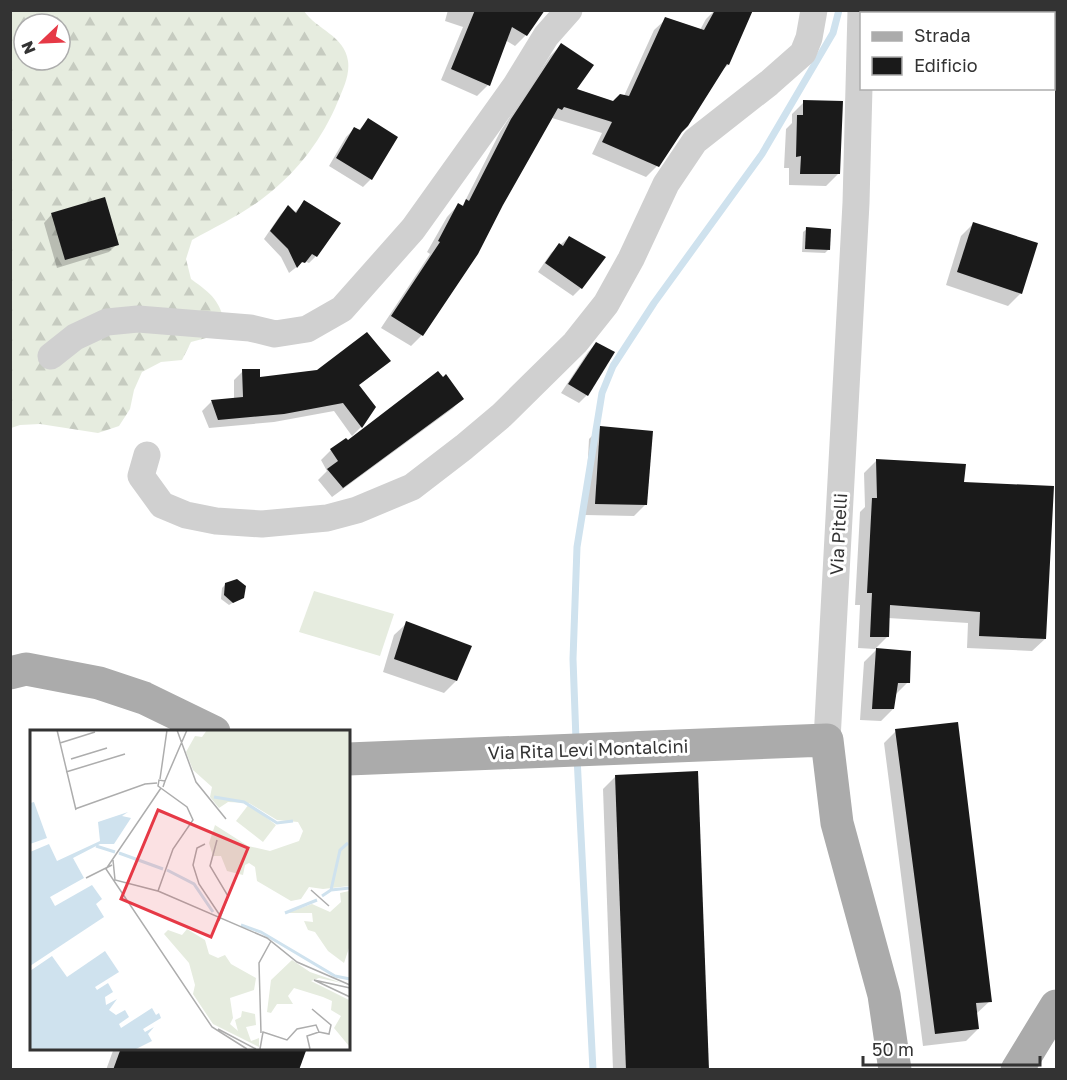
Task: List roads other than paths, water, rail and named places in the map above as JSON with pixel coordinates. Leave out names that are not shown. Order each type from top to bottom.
[{"type":"main road","points":[[10,673],[26,669],[99,682],[144,698],[210,730]]},
{"type":"main road","name":"Via Rita Levi Montalcini","points":[[350,759],[828,740]]},
{"type":"main road","name":"Via Pitelli","points":[[828,740],[837,822],[884,995],[896,1063]]},
{"type":"main road","points":[[1017,1070],[1056,1006]]},
{"type":"main road","points":[[999,1070],[1026,1034],[1037,1036]]},
{"type":"street","points":[[51,356],[75,337],[107,322],[138,319],[250,328],[275,334],[307,329],[342,309],[413,230],[516,85],[546,36],[569,10]]},
{"type":"street","points":[[147,456],[141,476],[162,505],[186,515],[216,520],[262,524],[327,518],[357,510],[412,487],[494,421],[546,374],[575,343],[606,304],[631,259],[666,184],[695,141],[803,53],[809,38],[814,10]]},
{"type":"street","name":"Via Pitelli","points":[[828,740],[856,203],[860,49]]},
{"type":"waterway","points":[[576,740],[573,659],[577,547],[602,393],[613,366],[654,303],[762,154],[833,33],[839,10]]},
{"type":"waterway","points":[[577,757],[593,1070]]}]
